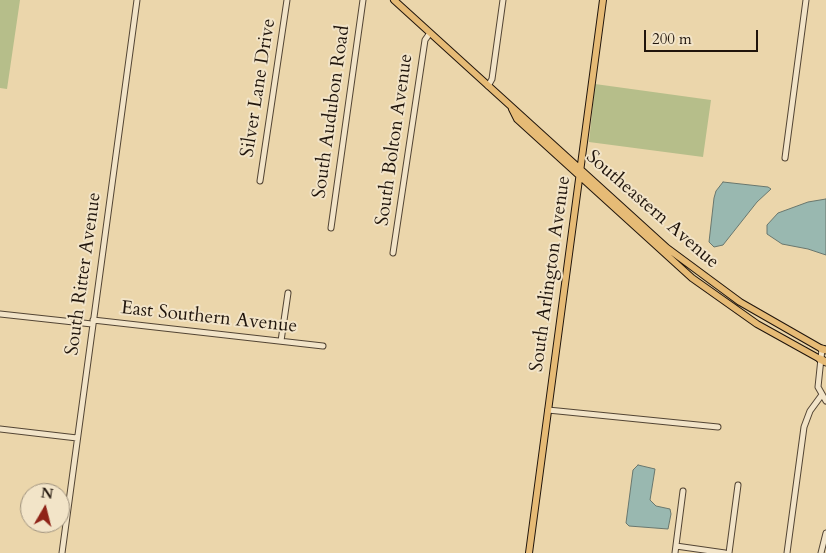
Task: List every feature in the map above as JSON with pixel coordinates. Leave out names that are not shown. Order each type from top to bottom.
[{"type":"main road","name":"Southeastern Avenue","points":[[394,0],[512,109],[522,114],[667,248],[697,272],[765,318],[824,350]]},
{"type":"main road","name":"South Arlington Avenue","points":[[529,553],[604,0]]},
{"type":"main road","name":"Southeastern Avenue","points":[[512,109],[517,119],[666,257],[706,289],[770,332],[823,360]]},
{"type":"street","name":"South Ritter Avenue","points":[[62,553],[138,0]]},
{"type":"street","name":"Silver Lane Drive","points":[[260,181],[287,0]]},
{"type":"street","name":"South Audubon Road","points":[[331,228],[363,0]]},
{"type":"street","points":[[488,86],[492,79],[503,0]]},
{"type":"street","points":[[785,158],[806,0]]},
{"type":"street","name":"South Bolton Avenue","points":[[394,253],[425,40],[430,33]]},
{"type":"street","points":[[282,342],[288,293]]},
{"type":"street","name":"East Southern Avenue","points":[[0,314],[323,346]]},
{"type":"street","name":"Southeastern Avenue","points":[[821,396],[817,382],[824,350]]},
{"type":"street","points":[[787,553],[805,423],[810,411],[821,396],[826,401]]},
{"type":"street","points":[[548,410],[718,428]]},
{"type":"street","points":[[0,429],[77,438]]},
{"type":"street","points":[[729,553],[738,485]]},
{"type":"street","points":[[676,553],[683,491]]},
{"type":"street","points":[[821,553],[826,533]]},
{"type":"street","points":[[676,546],[725,553]]},
{"type":"green space","points":[[0,0],[20,0],[7,89],[0,88]]},
{"type":"green space","points":[[595,84],[711,100],[703,157],[589,142]]},
{"type":"water","points":[[723,182],[768,187],[771,189],[757,202],[723,245],[714,247],[709,242],[714,198],[716,191]]},
{"type":"water","points":[[826,199],[826,255],[782,244],[767,234],[767,225],[778,213],[808,202]]},
{"type":"water","points":[[638,465],[655,469],[650,500],[656,506],[670,509],[668,529],[629,526],[626,523],[633,470]]}]
